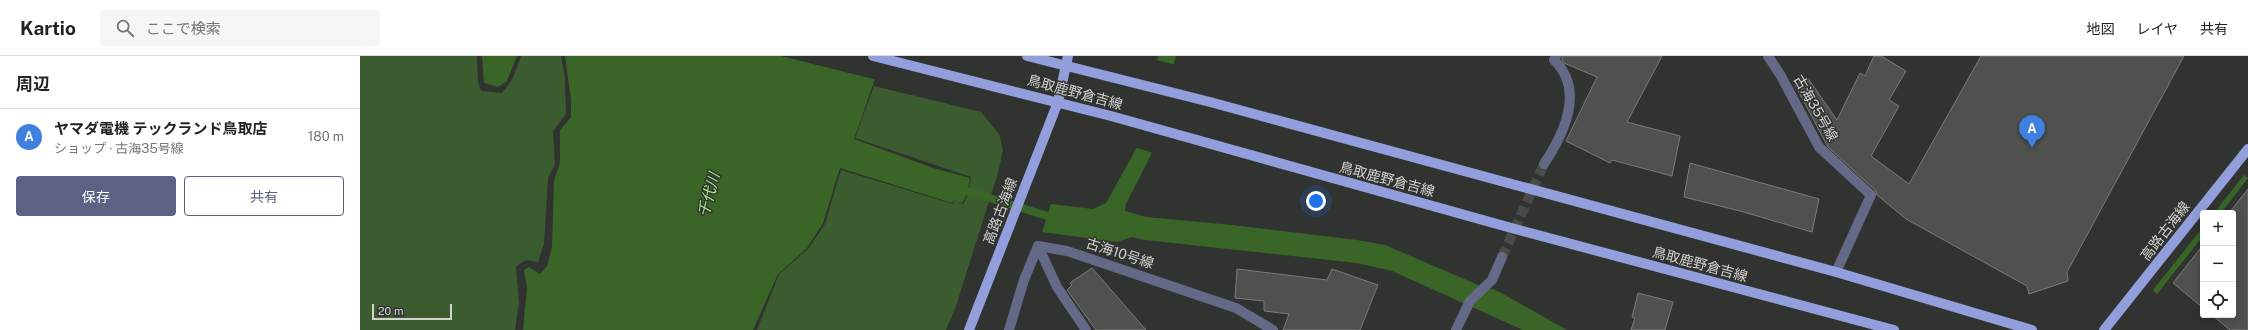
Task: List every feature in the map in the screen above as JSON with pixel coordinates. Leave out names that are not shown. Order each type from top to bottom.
[{"type":"main road","name":"鳥取鹿野倉吉線","points":[[873,56],[1058,102],[1894,330]]},
{"type":"main road","name":"鳥取鹿野倉吉線","points":[[1027,56],[1067,61],[1147,86],[1836,272],[2032,330]]},
{"type":"main road","name":"高路古海線","points":[[969,330],[1058,102],[1067,61]]},
{"type":"main road","name":"高路古海線","points":[[2104,330],[2248,148]]},
{"type":"street","name":"古海35号線","points":[[1768,56],[1781,76],[1819,147],[1871,195],[1836,272]]},
{"type":"street","points":[[1544,164],[1562,135],[1567,122],[1570,100],[1568,83],[1563,69],[1552,57]]},
{"type":"street","points":[[1009,330],[1024,280],[1038,246]]},
{"type":"street","points":[[1038,246],[1057,287],[1086,330]]},
{"type":"street","name":"古海10号線","points":[[1038,246],[1067,251],[1236,308],[1273,330]]},
{"type":"street","points":[[1456,330],[1470,301],[1492,280],[1502,257]]},
{"type":"shaded area","points":[[360,56],[477,56],[478,82],[481,91],[502,93],[512,80],[521,56],[561,56],[565,78],[566,114],[553,131],[555,164],[548,178],[544,244],[538,262],[526,260],[516,266],[519,303],[515,330],[360,330]]},
{"type":"shaded area","points":[[874,86],[981,112],[999,134],[1003,150],[998,173],[955,309],[946,330],[757,330],[779,274],[808,249],[825,224],[841,170],[953,204],[954,200],[963,204],[969,193],[971,177],[855,138]]},
{"type":"water","points":[[482,56],[517,56],[507,81],[498,87],[484,83]]},
{"type":"water","name":"千代川","points":[[565,56],[883,56],[854,139],[933,168],[970,178],[967,194],[962,203],[954,200],[952,203],[840,168],[823,223],[807,248],[778,274],[753,330],[523,330],[527,288],[524,270],[529,267],[540,274],[547,266],[552,247],[554,181],[560,163],[560,130],[571,117],[571,100]]},
{"type":"water","points":[[1158,56],[1176,56],[1151,155],[1126,204],[1125,211],[1146,217],[1232,225],[1357,240],[1385,245],[1478,285],[1496,290],[1567,330],[1523,330],[1392,271],[1357,263],[1145,240],[1132,237],[1117,242],[1042,232],[1051,204],[1093,209],[1106,203],[1136,149]]},
{"type":"water","points":[[2244,175],[2248,178],[2223,210],[2216,210]]},
{"type":"water","points":[[2200,231],[2200,240],[2157,294],[2153,290]]},
{"type":"pier","points":[[781,56],[885,56],[877,80]]},
{"type":"pier","points":[[1156,60],[1176,65],[1153,153],[1134,147]]},
{"type":"building","points":[[1562,56],[1662,56],[1627,122],[1680,136],[1672,176],[1612,160],[1610,163],[1566,141],[1597,77],[1564,63]]},
{"type":"building","points":[[1874,56],[1881,56],[1906,71],[1889,100],[1899,106],[1871,156],[1909,184],[1981,56],[2184,56],[2067,272],[2068,281],[2029,294],[2027,286],[1906,219],[1877,195],[1875,190],[1828,147],[1795,85],[1807,77],[1837,120],[1860,73],[1865,76]]},
{"type":"building","points":[[1690,163],[1819,199],[1812,232],[1740,211],[1684,197]]},
{"type":"building","points":[[2248,189],[2248,330],[2230,330],[2216,318],[2236,318],[2236,210],[2231,210]]},
{"type":"building","points":[[2200,249],[2200,306],[2173,283]]},
{"type":"building","points":[[1092,268],[1146,330],[1096,330],[1067,290],[1072,285],[1070,283]]},
{"type":"building","points":[[1237,269],[1327,280],[1332,269],[1378,285],[1360,330],[1283,330],[1289,314],[1264,311],[1264,301],[1235,298]]},
{"type":"building","points":[[1638,293],[1673,302],[1665,330],[1631,330],[1635,318],[1632,317]]},
{"type":"waterway","points":[[957,188],[1057,219]]},
{"type":"tunnel","points":[[1502,257],[1544,164]]},
{"type":"place","name":"ヤマダ電機 テックランド鳥取店","points":[[2032,148]]}]
